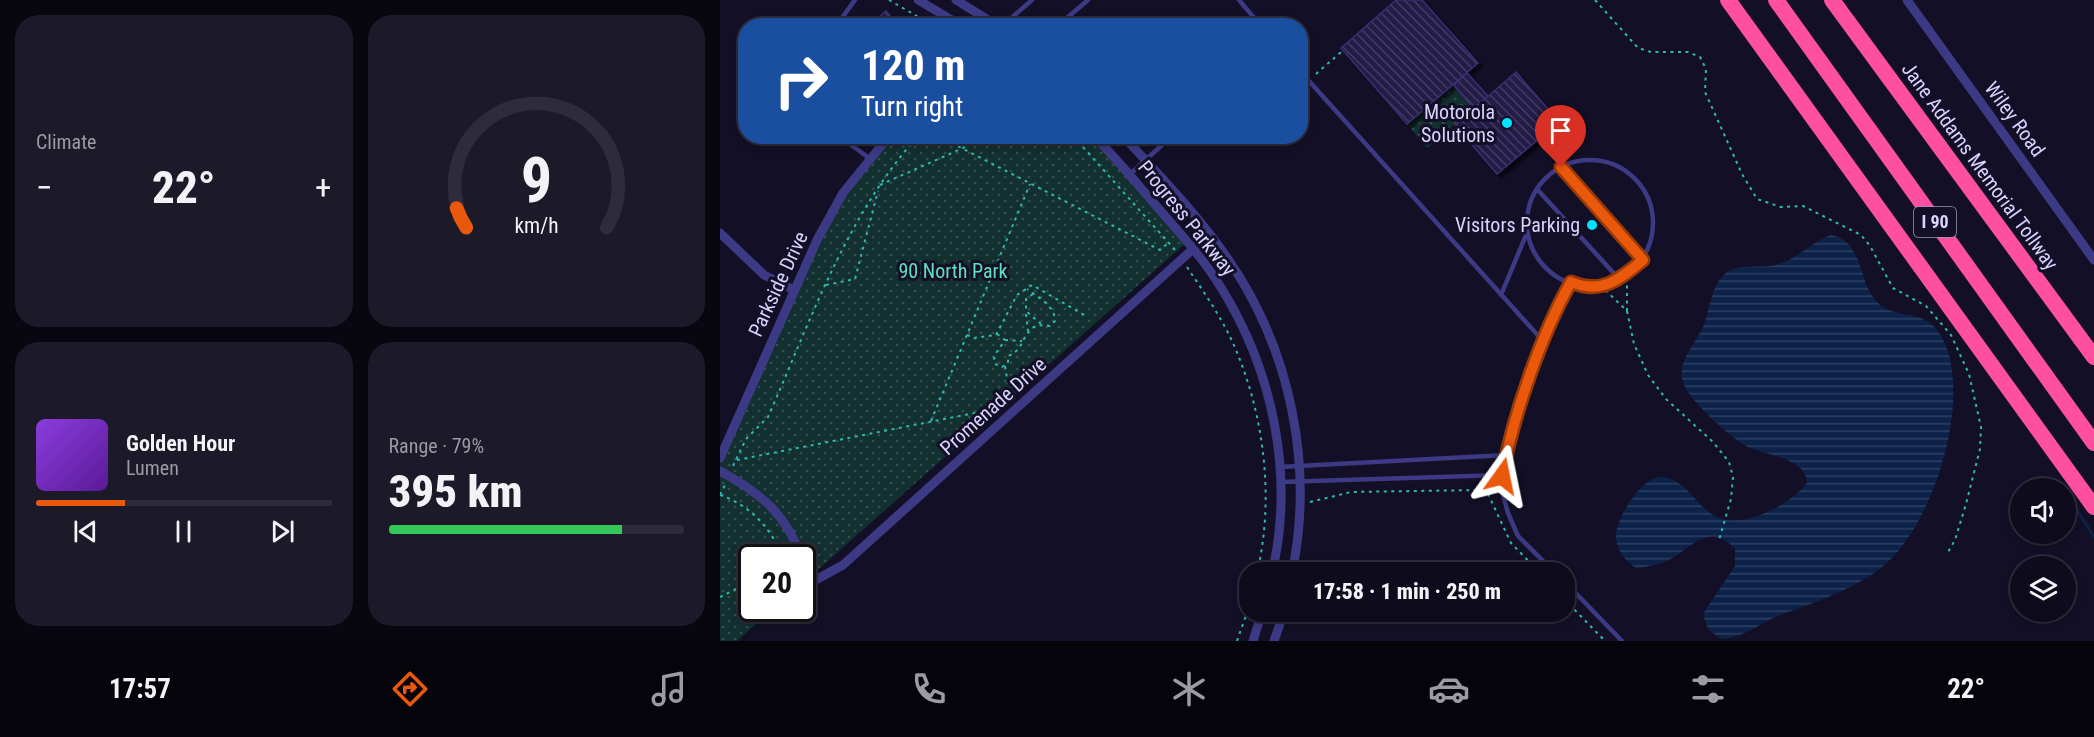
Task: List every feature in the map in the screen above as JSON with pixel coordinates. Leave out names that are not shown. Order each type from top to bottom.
[{"type":"highway","points":[[1728,0],[2094,507]]},
{"type":"highway","points":[[1766,0],[1922,204]]},
{"type":"highway","name":"I 90","points":[[1776,0],[2094,443]]},
{"type":"highway","name":"Jane Addams Memorial Tollway","points":[[1832,0],[2094,357]]},
{"type":"street","points":[[918,0],[948,18]]},
{"type":"street","points":[[956,0],[986,18]]},
{"type":"street","name":"Wiley Road","points":[[1907,0],[2094,260]]},
{"type":"street","name":"Parkside Drive","points":[[720,458],[817,240],[843,193],[882,144]]},
{"type":"street","name":"Progress Parkway","points":[[1101,144],[1193,249],[1233,308],[1258,363],[1269,397],[1280,467],[1281,482],[1275,562]]},
{"type":"street","name":"Progress Parkway","points":[[1130,144],[1225,255],[1257,310],[1281,367],[1290,398],[1299,465],[1298,543],[1294,562]]},
{"type":"street","points":[[720,233],[737,252],[764,275],[794,290]]},
{"type":"street","name":"Promenade Drive","points":[[816,580],[843,566],[1193,249]]},
{"type":"street","points":[[724,474],[758,493],[777,511],[796,544]]},
{"type":"street","points":[[1253,641],[1259,622]]},
{"type":"street","points":[[1274,641],[1281,622]]},
{"type":"lane","points":[[842,18],[855,0]]},
{"type":"lane","points":[[1010,18],[1032,0]]},
{"type":"lane","points":[[1068,18],[1088,0]]},
{"type":"lane","points":[[1239,0],[1254,18]]},
{"type":"lane","points":[[1308,80],[1543,341]]},
{"type":"lane","points":[[850,144],[869,158]]},
{"type":"lane","points":[[1129,175],[1163,144]]},
{"type":"lane","points":[[1581,160],[1602,161],[1622,168],[1638,182],[1649,199],[1654,220],[1652,241],[1643,260],[1619,279],[1585,288],[1551,274],[1536,258],[1527,235],[1526,217],[1532,196],[1544,179],[1561,167],[1581,160]]},
{"type":"lane","points":[[1561,167],[1643,260]]},
{"type":"lane","points":[[1537,189],[1619,279]]},
{"type":"lane","points":[[1501,295],[1527,235]]},
{"type":"lane","points":[[1544,562],[1518,536],[1502,491],[1502,476],[1506,455],[1543,341],[1571,282]]},
{"type":"lane","points":[[1280,467],[1506,455]]},
{"type":"lane","points":[[1281,482],[1502,476]]},
{"type":"lane","points":[[1575,592],[1622,641]]},
{"type":"path","points":[[889,0],[920,18]]},
{"type":"path","points":[[1594,0],[1638,48],[1652,52],[1688,52],[1700,57],[1706,69],[1705,92],[1742,174],[1757,199],[1781,207],[1803,206],[1861,235],[1870,246],[1893,288],[1926,306],[1951,335],[1969,374],[1981,427],[1980,449],[1966,504],[1956,540],[1948,552]]},
{"type":"path","points":[[1316,74],[1341,52]]},
{"type":"path","points":[[775,544],[761,521],[740,504],[720,495],[724,474],[736,460],[746,440],[768,417],[856,222],[879,186],[912,144]]},
{"type":"path","points":[[953,144],[1160,250],[1168,243]]},
{"type":"path","points":[[879,186],[973,144]]},
{"type":"path","points":[[1080,144],[1182,260],[1233,341],[1256,417],[1265,481],[1264,539],[1259,562]]},
{"type":"path","points":[[931,422],[1030,184]]},
{"type":"path","points":[[826,285],[855,279],[879,186]]},
{"type":"path","points":[[1627,274],[1627,311],[1634,345],[1648,375],[1666,399],[1713,442],[1729,462],[1733,477],[1731,499],[1719,540]]},
{"type":"path","points":[[1600,285],[1627,311]]},
{"type":"path","points":[[997,334],[1017,295],[1036,286],[1086,316]]},
{"type":"path","points":[[1026,311],[1041,324],[1050,326],[1055,321],[1055,314],[1027,289]]},
{"type":"path","points":[[1028,331],[1026,299],[1033,294]]},
{"type":"path","points":[[1008,385],[1005,366],[1008,356],[1020,351],[1022,341],[1028,331],[1041,324]]},
{"type":"path","points":[[967,335],[974,338],[997,334],[1005,340],[1022,341]]},
{"type":"path","points":[[1005,340],[994,356],[995,364],[1005,366]]},
{"type":"path","points":[[736,460],[986,411]]},
{"type":"path","points":[[1313,502],[1325,496],[1352,492],[1479,490],[1488,494],[1511,543],[1529,562]]},
{"type":"path","points":[[720,597],[738,588]]},
{"type":"path","points":[[1575,610],[1605,641]]},
{"type":"path","points":[[1237,641],[1244,622]]},
{"type":"green space","points":[[1454,85],[1473,108],[1427,148],[1407,124]]},
{"type":"green space","name":"90 North Park","points":[[883,144],[1100,144],[1187,242],[816,571],[816,544],[738,544],[738,622],[758,622],[737,641],[720,641],[720,458],[843,193]]},
{"type":"water","points":[[1831,235],[1842,239],[1855,253],[1866,284],[1877,302],[1894,312],[1913,316],[1931,324],[1939,332],[1946,346],[1952,372],[1953,401],[1942,465],[1916,525],[1899,550],[1881,568],[1831,596],[1778,616],[1734,637],[1719,638],[1708,629],[1703,614],[1735,566],[1735,549],[1726,541],[1717,537],[1709,537],[1701,539],[1665,562],[1636,568],[1625,559],[1617,544],[1619,522],[1638,491],[1654,479],[1662,477],[1677,482],[1713,515],[1737,520],[1764,514],[1789,500],[1807,483],[1805,475],[1793,463],[1748,447],[1713,419],[1688,392],[1684,385],[1682,369],[1687,354],[1703,327],[1717,284],[1726,273],[1738,268],[1779,264]]},
{"type":"building","points":[[1396,0],[1422,0],[1478,63],[1407,124],[1341,48]]},
{"type":"building","points":[[886,11],[892,18],[878,18]]},
{"type":"building","name":"Motorola Solutions","points":[[1516,72],[1559,122],[1497,174],[1455,125]]},
{"type":"building","points":[[1467,73],[1488,96],[1473,108],[1454,85]]},
{"type":"waterway","points":[[2076,509],[2094,537]]},
{"type":"place","name":"Motorola Solutions","points":[[1507,123]]},
{"type":"place","name":"Visitors Parking","points":[[1592,225]]},
{"type":"route","points":[[1502,476],[1506,455],[1543,341],[1558,304],[1571,282],[1585,288],[1615,283],[1643,260],[1561,167]]}]
